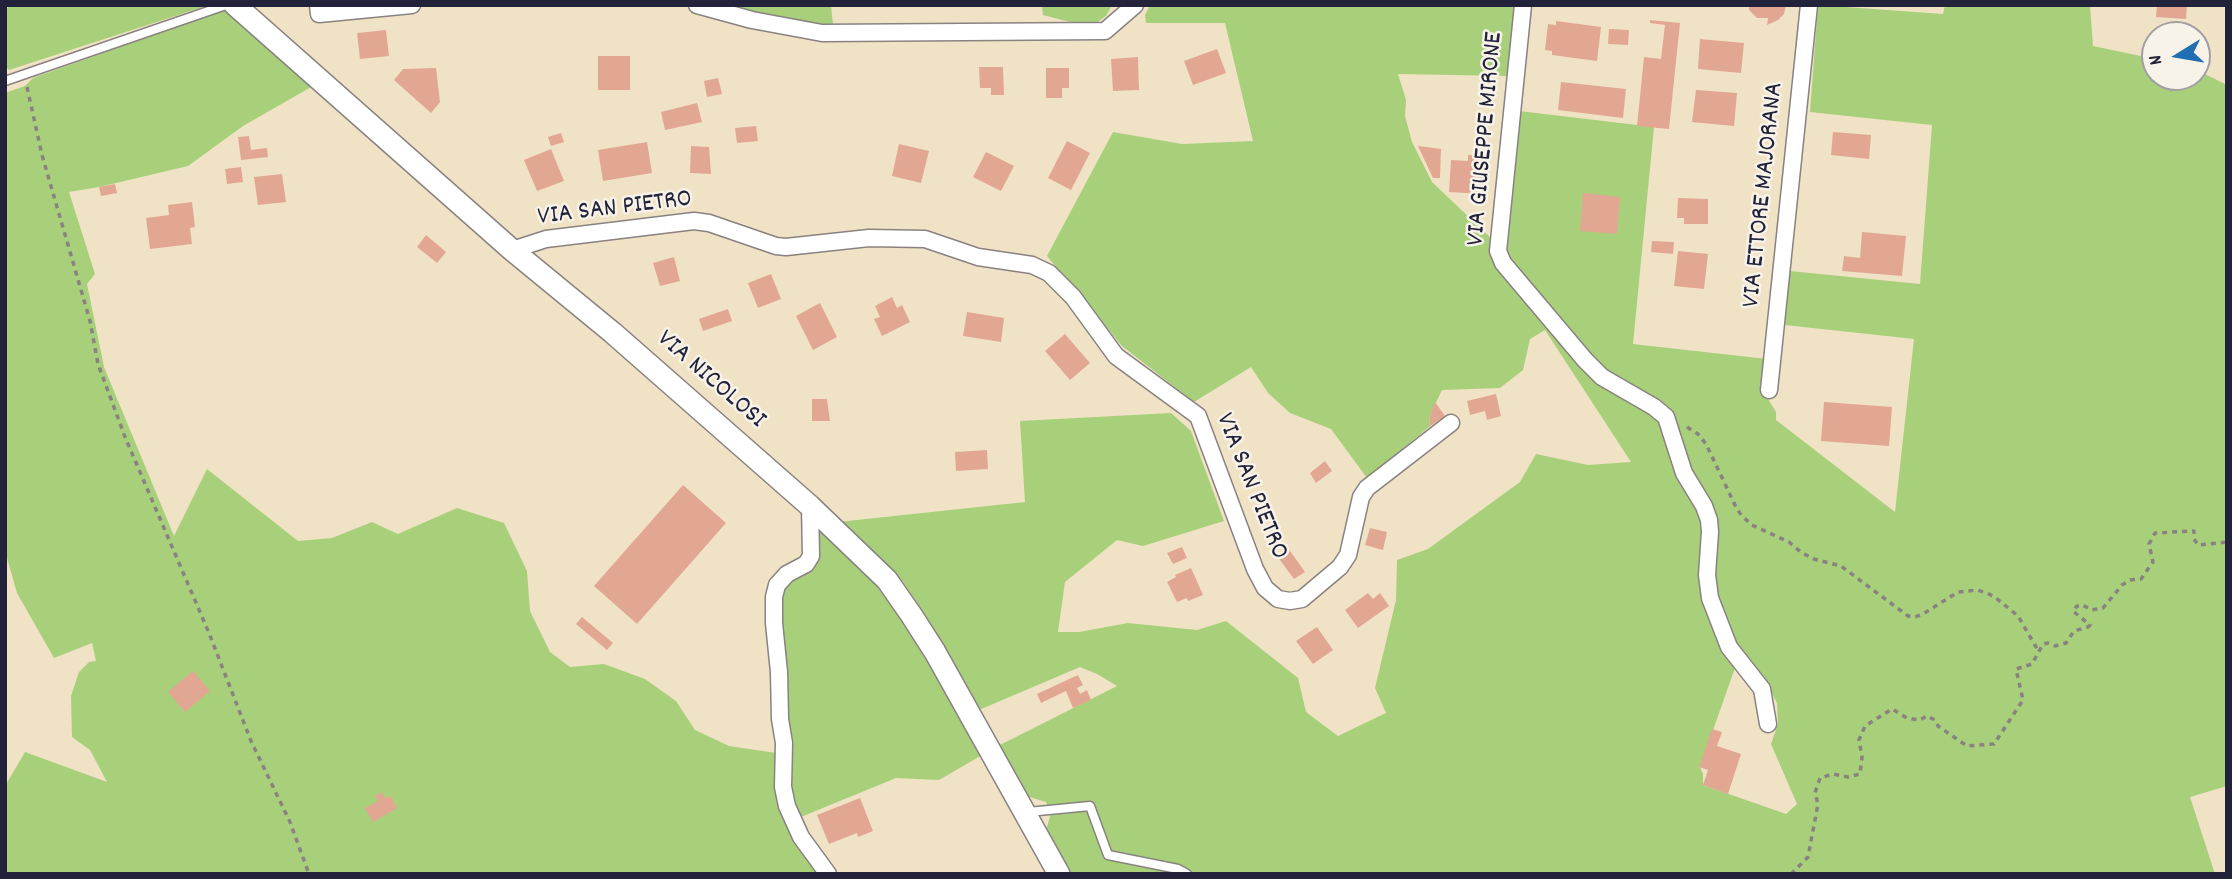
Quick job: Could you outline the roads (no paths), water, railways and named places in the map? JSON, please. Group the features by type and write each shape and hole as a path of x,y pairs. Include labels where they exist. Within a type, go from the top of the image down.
{"main road":[{"name":"VIA NICOLOSI","path":"235,5 512,250 613,333 810,506 887,580 912,616 1059,874"}],"street":[{"path":"318,5 319,14 412,5"},
{"path":"697,5 752,20 822,33 1105,31 1135,5"},
{"name":"VIA GIUSEPPE MIRONE","path":"1523,5 1498,251 1503,263 1602,377 1654,407 1666,417 1684,473 1704,506 1709,520 1707,575 1710,598 1729,647 1762,689 1768,724"},
{"name":"VIA ETTORE MAJORANA","path":"1769,390 1809,5"},
{"name":"VIA SAN PIETRO","path":"512,250 547,239 694,221 709,223 776,246 869,238 925,239 978,257 1032,265 1049,274 1073,297 1116,356 1198,416 1255,569 1265,588 1278,599 1302,599 1339,567 1348,555 1361,497 1367,488 1451,423"},
{"path":"810,506 811,556 806,564 787,574 777,584 774,623 784,743 783,787 787,806 801,837 828,874"}],"lane":[{"path":"5,81 226,5"},
{"path":"1025,812 1090,806 1108,855 1178,869 1187,874"}]}
